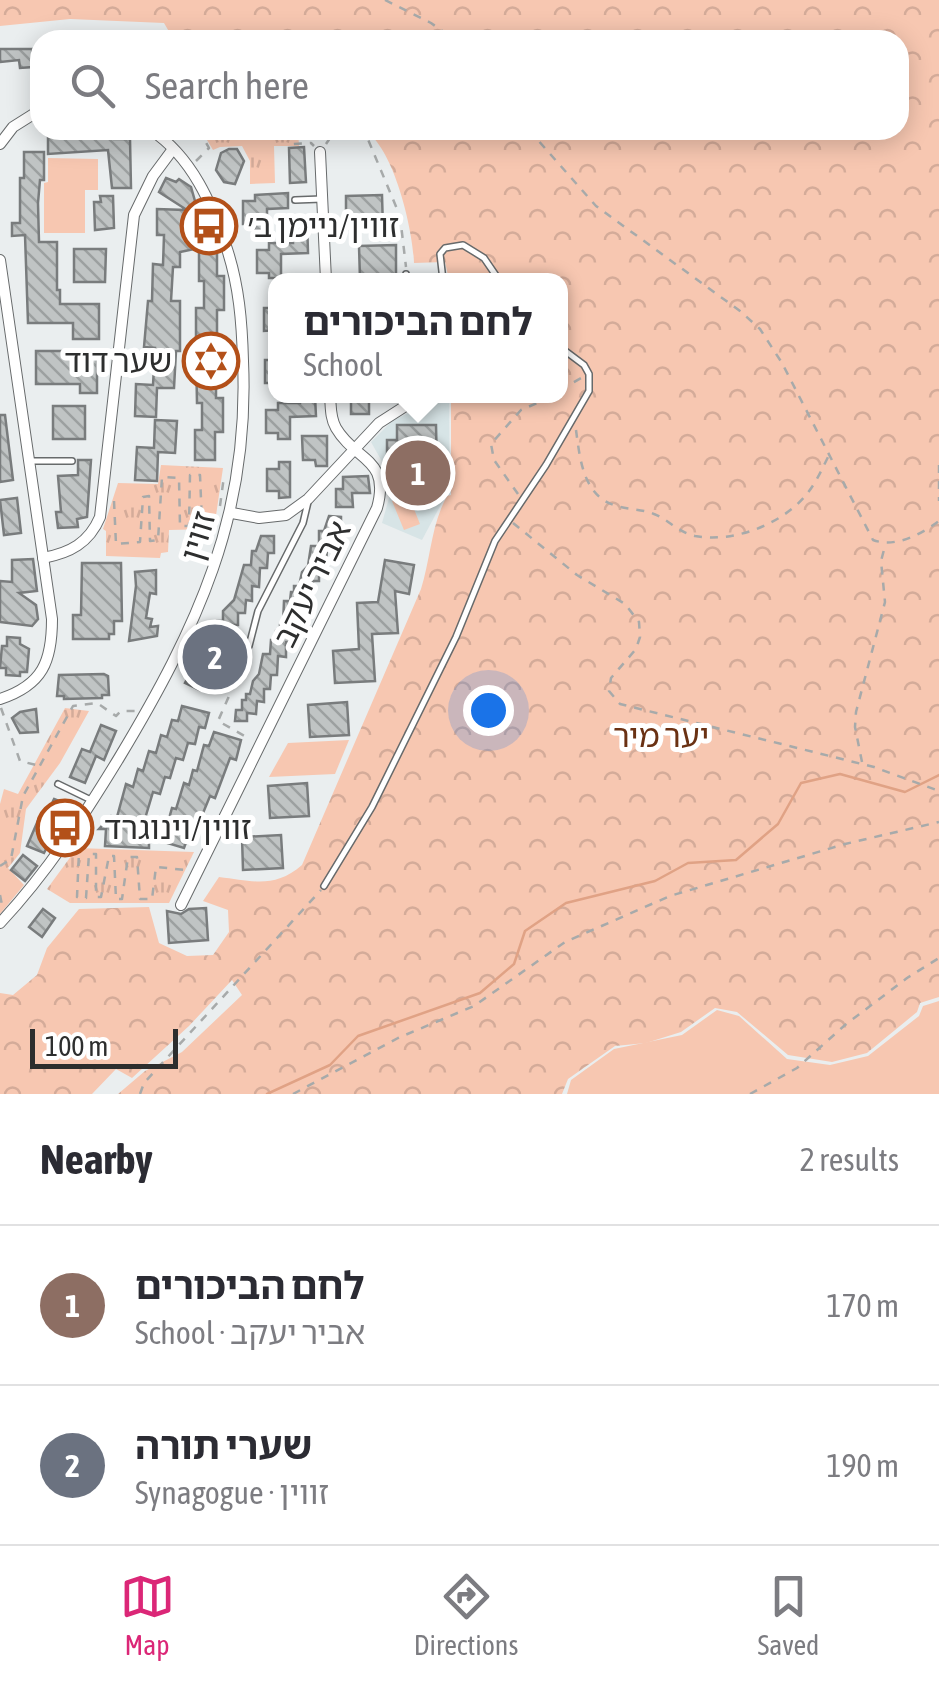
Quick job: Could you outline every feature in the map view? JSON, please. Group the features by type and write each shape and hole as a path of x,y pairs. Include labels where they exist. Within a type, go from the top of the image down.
{"street":[{"path":"0,144 13,126 30,116"},
{"name":"זווין","path":"0,923 66,842 147,711 196,616 232,513 244,401 238,290 214,213 189,168 163,140"},
{"path":"43,558 70,551 88,538 103,503 134,215 153,176 173,148"},
{"path":"320,152 326,273"},
{"path":"0,260 52,619 49,658 38,676 25,688 0,699"},
{"name":"אביר יעקב","path":"181,905 377,508 380,479 336,428 331,403"},
{"path":"232,513 280,518 308,499 379,423 410,403"}],"lane":[{"path":"295,200 322,200"},
{"path":"442,273 440,254 445,248 464,246 484,258 494,273"},
{"path":"324,886 372,807 456,638 478,576 508,519 589,391 589,374 568,352"},
{"path":"29,462 72,461"},
{"path":"249,646 258,611 303,524 308,499"},
{"path":"58,784 93,800"}],"path":[{"path":"385,0 441,30"},
{"path":"189,168 209,148 205,140"},
{"path":"291,140 292,144 311,143 320,152 329,140"},
{"path":"368,140 400,216 406,273"},
{"path":"538,140 596,206 760,329 782,363 873,540 886,545 924,532 939,521"},
{"path":"568,386 589,374"},
{"path":"522,500 494,460 491,444 521,410 537,403"},
{"path":"577,410 582,466 595,493 612,506 654,514 673,528 696,536 738,535 793,508 806,496 830,454"},
{"path":"939,465 939,501"},
{"path":"103,503 115,500 116,544 140,542 142,497 148,496 150,540 158,540 162,478 179,478 180,526 189,526 190,475 200,474 202,523 218,523"},
{"path":"220,507 222,476 238,477"},
{"path":"508,519 540,548 625,604 639,622 636,648 612,678 609,691 620,704 862,764 939,790"},
{"path":"862,764 856,712 884,602 881,561 886,545"},
{"path":"249,646 218,721 260,745"},
{"path":"0,866 11,859 23,796 73,706 97,703 116,716 121,711 147,711"},
{"path":"0,707 20,762 40,766"},
{"path":"293,1094 398,1038 474,1006 565,942 670,896 845,844 939,822"},
{"path":"66,842 79,852 77,898 86,898 89,854 96,854 96,897 101,898 109,856 114,856 116,899 122,899 128,856 137,857 140,899 152,899 156,867 198,871"},
{"path":"140,1094 144,1084 324,886"},
{"path":"750,1094 798,1068 846,1024 939,958"}],"shaded area":[{"path":"427,403 449,403 450,494 422,540 382,523 391,491 384,465 371,442 391,422"}],"green space":[{"name":"יער מיר","path":"0,0 939,0 939,997 920,1003 917,1012 867,1053 832,1062 788,1055 737,1012 715,1008 681,1032 646,1043 615,1046 568,1079 562,1094 118,1094 145,1071 182,1052 242,995 232,980 132,1078 116,1069 92,1094 0,1094 0,993 13,995 37,975 47,948 79,909 149,907 159,943 187,956 213,955 229,932 228,910 203,901 219,877 272,880 302,865 421,589 438,518 451,495 451,403 568,403 568,273 447,273 445,262 414,263 400,190 376,140 909,140 909,30 168,30 164,23 70,19 0,26"},
{"path":"207,140 299,140 299,146 274,146 275,183 250,184 250,161 242,146 213,150"},
{"path":"48,158 98,159 98,190 85,190 85,233 44,233"},
{"path":"161,465 223,468 214,529 169,530 168,552 161,553 160,558 106,556 103,529 118,483 158,484"},
{"path":"408,494 420,524 404,530 392,501"},
{"path":"65,708 89,711 60,763 26,809 20,853 8,868 24,885 0,914 0,804 4,789 18,794"},
{"path":"349,740 335,774 269,777 288,743"},
{"path":"77,848 194,852 169,903 70,903 47,889"},
{"path":"939,1001 939,1094 567,1094 571,1080 614,1049 682,1035 717,1010 739,1016 787,1059 830,1065 868,1056 919,1016 923,1006"}],"building":[{"path":"0,49 30,49 30,67 20,68 19,60 0,62"},
{"path":"48,140 130,140 131,188 112,188 108,150 48,154"},
{"path":"304,147 306,182 290,183 289,148"},
{"path":"237,149 244,161 235,184 224,182 216,170 221,153"},
{"path":"24,152 44,152 44,180 40,180 38,203 39,242 57,242 60,304 99,304 99,339 73,339 73,323 28,323 25,235 12,236 12,223 20,223"},
{"path":"166,178 176,182 179,179 191,187 199,215 204,213 211,229 217,276 224,276 224,310 217,310 217,351 226,351 226,370 216,370 216,398 223,398 223,432 215,432 215,460 195,460 195,430 202,430 196,352 196,308 204,308 199,248 180,252 180,267 173,267 171,301 180,301 180,351 176,351 174,388 157,388 156,417 135,416 136,384 153,385 155,348 144,347 153,264 163,265 164,235 157,235 157,209 187,210 159,192"},
{"path":"288,193 288,208 267,209 267,230 243,224 243,201 255,201 255,195"},
{"path":"382,195 383,229 346,230 346,196"},
{"path":"100,196 113,196 114,228 95,230 94,202 101,202"},
{"path":"307,218 308,253 281,254 281,273 257,273 257,250 269,250 269,243 293,243 292,219"},
{"path":"396,245 396,273 360,273 359,246"},
{"path":"74,249 106,249 105,282 74,282"},
{"path":"264,308 268,308 268,331 264,331"},
{"path":"36,351 68,351 68,358 97,358 97,393 80,393 80,384 36,384"},
{"path":"265,360 268,360 268,383"},
{"path":"278,403 315,403 316,416 290,417 290,439 278,439 278,433 266,433 266,410 278,410"},
{"path":"351,403 369,403 369,414 351,414"},
{"path":"53,406 85,406 85,439 53,439"},
{"path":"0,415 5,415 13,480 0,482"},
{"path":"155,420 177,421 175,453 158,452 157,481 135,480 137,447 154,448"},
{"path":"397,425 436,425 437,470 426,470 427,484 395,484 395,468 387,468 387,440 397,440"},
{"path":"302,436 327,436 327,466 303,460"},
{"path":"78,460 91,460 87,517 77,519 78,527 58,528 58,476 78,475"},
{"path":"279,462 290,462 290,497 279,498 279,491 267,491 267,469 279,469"},
{"path":"368,476 370,493 352,493 353,507 336,507 336,489 343,489 343,477"},
{"path":"17,498 21,533 4,535 0,500"},
{"path":"329,516 341,517 341,533 335,533 334,548 327,548 326,567 319,566 319,581 313,581 312,593 305,593 305,605 296,605 292,642 286,642 286,657 278,656 277,675 271,675 270,689 264,689 264,702 257,701 256,714 247,713 247,721 235,721 236,710 242,710 242,700 250,694 259,674 263,654 270,654 271,640 275,640 276,631 283,625 284,601 290,601 294,586 299,586 311,546 319,546 319,531 324,531"},
{"path":"261,536 274,536 274,553 268,553 267,568 260,568 259,587 252,586 252,601 246,600 245,613 238,613 238,625 229,625 228,645 232,647 219,674 210,669 200,690 185,683 194,666 198,668 217,621 223,621 223,611 234,600 244,565 251,565 252,551 256,551"},
{"path":"33,559 37,591 19,593 36,605 38,619 32,626 0,622 0,581 12,582 12,560"},
{"path":"385,560 414,565 409,594 395,591 398,633 372,634 375,681 335,683 333,651 359,649 357,603 378,602"},
{"path":"82,563 121,563 122,621 114,621 114,634 109,634 109,639 73,639 73,615 81,615"},
{"path":"156,570 156,594 150,593 146,618 152,619 150,627 158,626 157,636 129,641 135,572"},
{"path":"7,637 20,638 20,644 29,649 27,672 20,672 20,676 6,675 6,668 0,668"},
{"path":"59,675 108,676 109,695 64,699 57,696"},
{"path":"347,702 349,735 310,737 308,705"},
{"path":"182,706 209,713 205,728 199,727 195,744 188,743 183,760 176,758 160,794 153,792 144,822 149,822 149,848 105,846 106,829 99,829 111,816 117,817 126,784 133,787 138,769 143,771 149,751 156,753 161,735 167,737"},
{"path":"36,709 38,732 20,733 12,718"},
{"path":"101,725 116,731 104,760 96,756 85,783 70,777 82,749 90,752"},
{"path":"214,732 241,740 236,760 230,758 215,798 210,796 194,835 189,834 184,848 157,840 163,820 168,822 172,808 176,809 184,783 189,785 204,745 209,746"},
{"path":"307,783 309,816 270,818 268,786"},
{"path":"54,799 69,805 44,853 27,846 39,818 44,820"},
{"path":"281,835 283,868 243,870 242,837"},
{"path":"23,855 37,866 25,881 11,870"},
{"path":"206,908 208,940 169,943 167,911 181,914"},
{"path":"43,909 55,918 42,937 29,927"}],"waterway":[{"path":"267,1094 330,1065 358,1036 480,993 514,964 525,931 566,903 655,881 688,863 736,860 778,824 801,783 840,774 905,792 939,775"}],"place":[{"name":"זווין/ניימן ב׳","path":"209,226"},
{"name":"שער דוד","path":"211,361"},
{"name":"לחם הביכורים","path":"418,473"},
{"name":"שערי תורה","path":"215,657"},
{"name":"זווין/וינוגרד","path":"65,828"}]}
